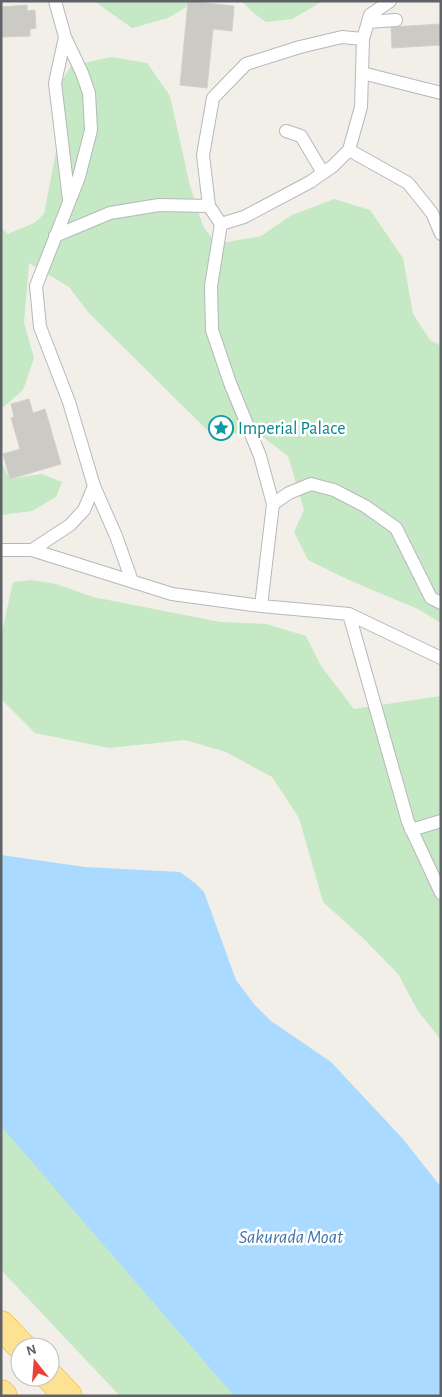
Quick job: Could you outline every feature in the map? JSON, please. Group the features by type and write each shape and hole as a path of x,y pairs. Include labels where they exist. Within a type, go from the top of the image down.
{"highway":[{"path":"1,1325 12,1337"}],"lane":[{"path":"55,1 65,37 89,93 91,130 79,177 36,286 40,327 69,402 94,486 116,536 132,581"},
{"path":"221,224 244,217 310,182 333,166 349,150 362,107 363,39 370,15 390,1"},
{"path":"368,22 396,20"},
{"path":"65,37 55,83 70,201"},
{"path":"261,606 273,504 260,456 230,383 212,330 211,286 221,224 209,206 203,155 213,98 246,64 300,47 342,37 363,39"},
{"path":"362,73 441,93"},
{"path":"286,131 301,136 323,173"},
{"path":"349,150 408,183 432,214 441,234"},
{"path":"56,236 110,213 159,205 209,206"},
{"path":"273,504 289,493 311,484 334,490 365,506 396,528 430,598 441,603"},
{"path":"32,550 70,525 84,510 94,486"},
{"path":"1,550 32,550 172,594 261,606 349,614 441,658"},
{"path":"349,614 408,822 441,893"},
{"path":"411,830 441,821"}],"green space":[{"path":"94,1 196,1 168,18 132,28"},
{"path":"242,1 323,1 292,19 266,22 251,11"},
{"path":"111,57 147,63 170,96 190,186 203,226 216,244 261,236 292,215 334,199 370,210 403,258 413,314 430,340 441,346 441,623 418,609 351,581 308,560 294,532 304,510 288,456 262,436 207,430 88,312 69,287 29,263 24,323 34,358 23,390 1,409 1,228 8,234 34,223 44,214 61,126 58,87 71,66"},
{"path":"1,462 10,479 42,474 62,482 56,497 32,511 1,515"},
{"path":"32,580 56,584 93,597 220,622 266,624 306,636 321,666 354,709 441,696 441,1040 418,1011 398,974 363,938 323,902 299,818 272,777 226,752 185,740 109,748 35,733 3,701 1,636 13,582"},
{"path":"1,1126 234,1396 120,1396 1,1270"}],"water":[{"name":"Sakurada Moat","path":"1,855 85,867 180,872 204,892 236,980 254,1004 271,1021 331,1062 403,1139 441,1187 441,1396 234,1396 1,1126"}],"building":[{"path":"188,1 234,6 232,31 213,29 207,88 180,85"},
{"path":"27,5 27,11 35,10 36,28 30,29 30,36 1,37 1,7"},
{"path":"441,24 441,45 392,48 391,27"},
{"path":"29,399 33,413 45,409 61,464 10,479 3,454 20,449 11,418 14,417 11,404"}],"place":[{"name":"Imperial Palace","path":"221,428"}]}
